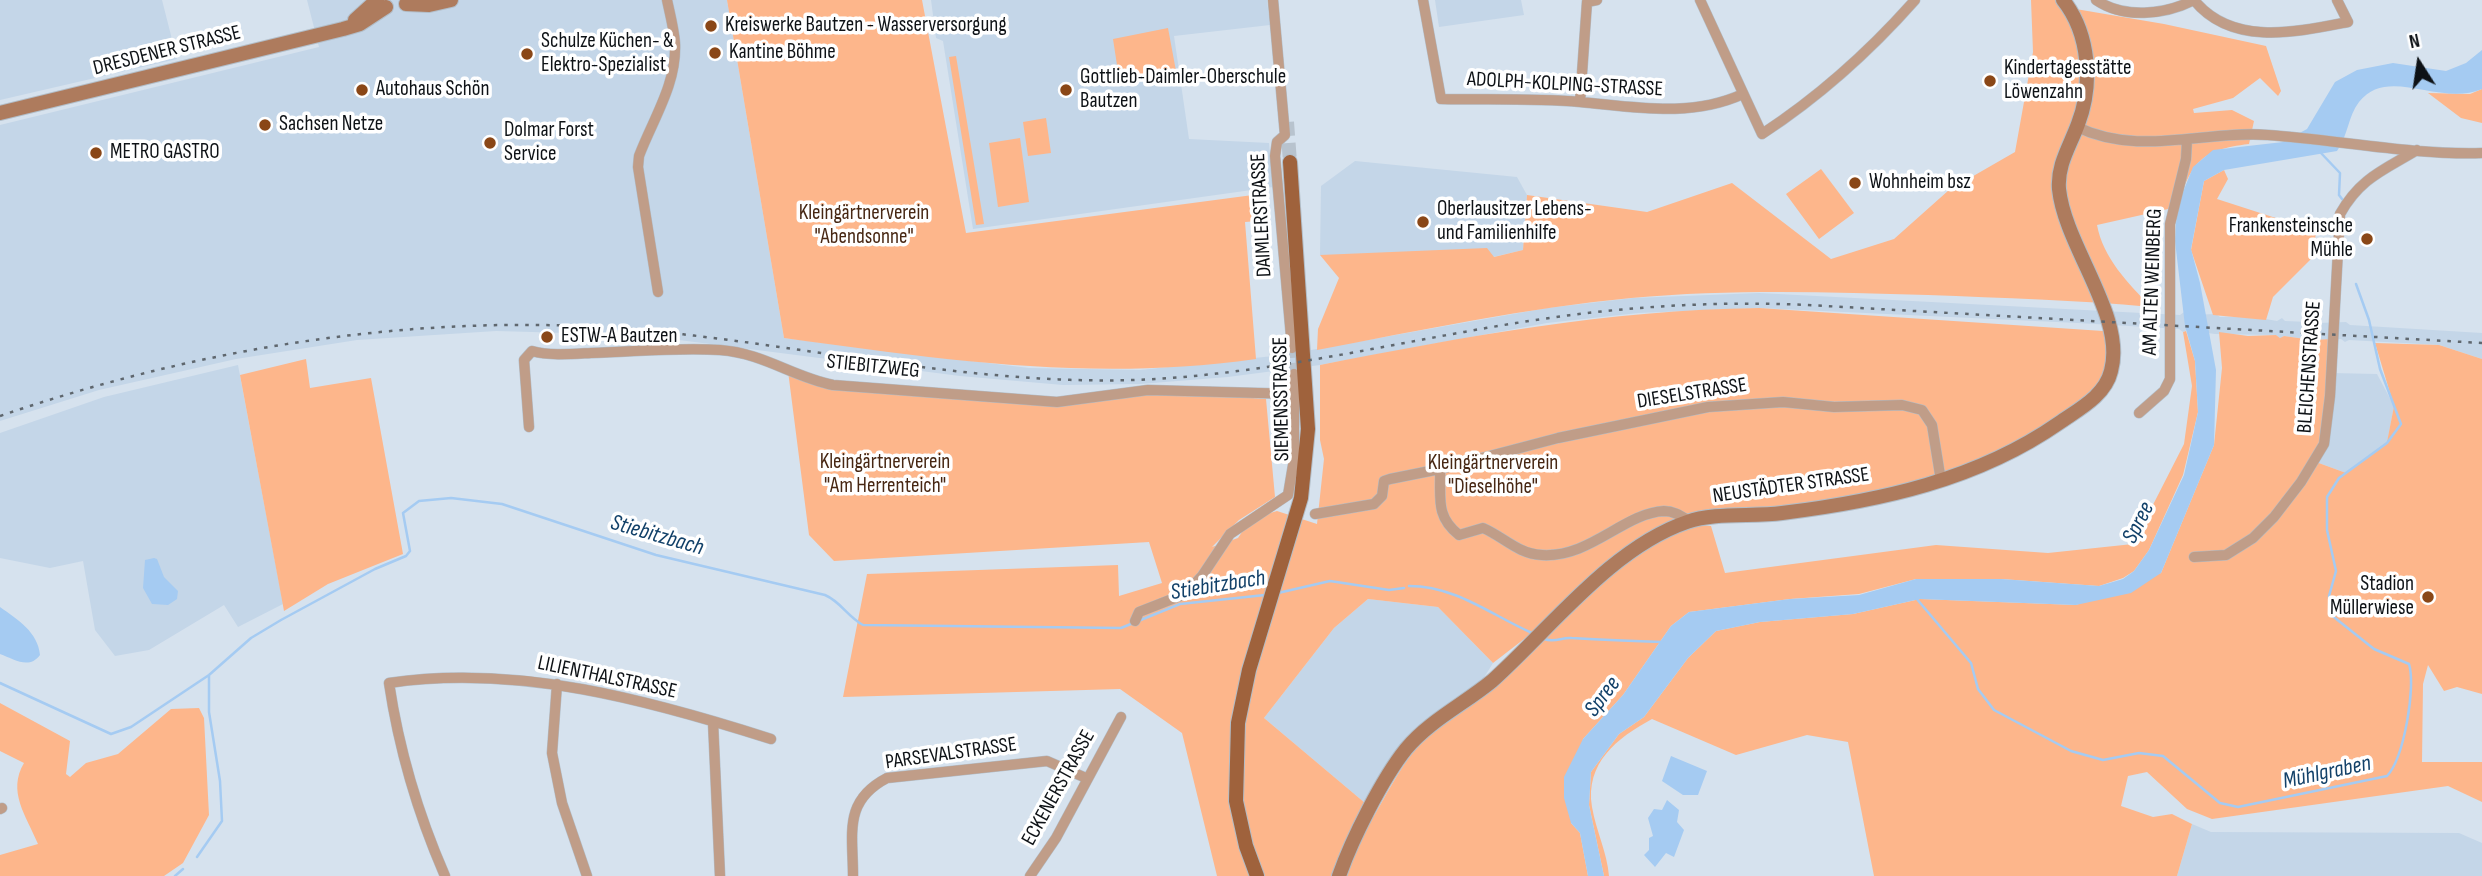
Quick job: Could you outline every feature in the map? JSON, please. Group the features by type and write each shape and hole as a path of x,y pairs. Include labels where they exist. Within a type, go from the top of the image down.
{"main road":[{"name":"SIEMENSSTRASSE","path":"1257,876 1246,846 1236,801 1235,758 1238,723 1249,670 1301,498 1308,429 1290,162"}],"street":[{"name":"DRESDENER STRASSE","path":"0,113 343,29 381,2 397,9 407,2 429,5 450,0"},
{"path":"658,292 638,167 639,156 670,83 674,66 675,40 667,0"},
{"name":"DAIMLERSTRASSE","path":"1273,0 1285,135 1277,142 1275,156 1292,348"},
{"name":"ADOLPH-KOLPING-STRASSE","path":"1423,0 1441,99 1580,102 1612,107 1691,109 1714,105 1743,94"},
{"path":"1700,0 1762,134 1797,111 1864,55 1915,0"},
{"path":"2063,0 2074,16 2086,59 2086,94 2077,127 2118,140 2187,140 2266,135 2351,145 2482,153"},
{"path":"2096,0 2114,9 2145,13 2179,7 2194,0 2202,10 2218,20 2251,32 2270,35 2348,22 2337,0"},
{"path":"1580,102 1592,1"},
{"name":"NEUSTÄDTER STRASSE","path":"1339,876 1357,836 1409,746 1491,681 1536,635 1621,560 1689,521 1798,511 1968,473 2038,438 2098,395 2110,375 2113,356 2102,301 2073,243 2059,188 2063,160 2077,127"},
{"name":"AM ALTEN WEINBERG","path":"2139,414 2164,391 2170,379 2170,224 2186,159 2187,140"},
{"name":"BLEICHENSTRASSE","path":"2194,557 2226,555 2241,547 2274,517 2316,462 2328,426 2340,214 2350,196 2366,179 2417,150"},
{"name":"STIEBITZWEG","path":"529,428 524,360 532,351 643,353 678,348 724,350 768,360 817,382 833,385 1014,400 1084,401 1148,390 1295,394"},
{"path":"1135,621 1139,612 1185,594 1202,576 1230,534 1288,495 1294,459 1294,374"},
{"name":"DIESELSTRASSE","path":"1315,514 1374,504 1382,496 1384,481 1558,438 1708,407 1766,402 1847,408 1902,405 1914,407 1928,415 1936,442 1941,481"},
{"path":"1440,469 1441,513 1446,525 1459,535 1483,528 1518,550 1533,554 1551,555 1578,549 1656,513 1672,512 1689,521"},
{"name":"LILIENTHALSTRASSE","path":"445,876 419,811 397,734 389,683 443,677 519,679 557,684 771,739"},
{"path":"557,684 552,753 562,803 587,876"},
{"name":"ECKENERSTRASSE","path":"1030,876 1056,838 1121,717"},
{"path":"713,722 720,876"},
{"name":"PARSEVALSTRASSE","path":"853,876 853,819 857,805 864,792 887,778 1047,761 1086,778"}],"shaded area":[{"path":"0,0 162,0 177,59 0,100"},
{"path":"307,0 727,0 784,338 1029,368 1140,370 1283,355 1547,308 1633,298 1759,293 2180,315 2184,312 2188,315 2249,316 2277,321 2282,318 2285,321 2314,320 2318,323 2346,322 2350,325 2482,333 2482,359 2439,345 2349,340 2345,342 2341,339 2312,340 2284,336 2280,338 2276,335 2215,334 2187,330 2183,332 2179,329 2078,323 1759,308 1638,313 1547,323 1320,365 1228,377 1140,384 1063,385 960,376 640,335 496,331 357,340 236,359 99,390 0,421 0,125 319,47"},
{"name":"Gottlieb-Daimler-Oberschule Bautzen","path":"931,0 1267,0 1270,25 1174,36 1189,139 1269,143 1273,187 973,229 943,41 936,38"},
{"path":"1435,0 1521,0 1524,15 1439,27"},
{"name":"Oberlausitzer Lebens- und Familienhilfe","path":"1355,161 1517,177 1527,195 1523,250 1493,257 1320,255 1321,186"},
{"path":"238,365 283,604 238,627 224,605 149,650 115,656 95,630 83,561 50,568 0,558 0,433 104,397"},
{"path":"2331,373 2377,374 2394,406 2387,443 2346,473 2316,462"},
{"path":"1368,599 1438,607 1493,663 1480,684 1413,735 1365,803 1264,718 1334,628"},
{"path":"2192,824 2211,832 2459,833 2482,843 2482,876 2177,876"}],"green space":[{"name":"Kleingärtnerverein \"Abendsonne\"","path":"727,0 922,0 966,233 1268,193 1270,220 1245,222 1256,359 1195,366 1077,368 961,360 784,338"},
{"path":"2031,0 2057,0 2064,7 2164,24 2266,46 2281,91 2278,96 2260,78 2233,98 2193,109 2194,113 2232,110 2254,121 2249,144 2219,150 2200,161 2188,179 2177,207 2097,225 2111,259 2151,307 1854,293 1742,292 1668,295 1592,302 1513,314 1317,350 1318,329 1339,278 1320,255 1487,248 1494,257 1523,250 1527,195 1647,212 1732,183 1831,259 1894,239 1949,190 2015,152 2033,52"},
{"path":"1168,28 1176,71 1119,78 1113,39"},
{"path":"956,56 984,224 976,225 949,57"},
{"path":"2482,89 2482,123 2461,118 2428,93 2470,94"},
{"path":"1046,118 1051,153 1028,156 1023,122"},
{"path":"1020,138 1029,202 998,207 989,143"},
{"path":"1821,169 1854,213 1819,239 1786,194"},
{"path":"2224,170 2228,179 2217,199 2316,231 2313,257 2273,297 2266,320 2213,315 2191,250 2204,181"},
{"path":"1759,308 2103,331 2108,351 2106,375 2095,391 2037,432 1954,474 1811,505 1677,521 1493,663 1438,607 1368,599 1334,628 1264,718 1365,803 1374,816 1413,752 1427,738 1475,702 1587,594 1621,566 1653,543 1684,529 1711,526 1725,573 1936,545 2048,553 2133,544 2184,444 2192,386 2183,332 2186,331 2195,361 2198,412 2183,475 2149,550 2134,571 2123,578 2099,586 2001,579 1916,579 1859,594 1790,599 1689,612 1671,626 1623,695 1583,739 1571,823 1580,833 1588,876 1217,876 1182,733 1120,689 843,697 867,574 1118,565 1119,596 1162,583 1149,542 834,561 809,535 788,371 816,383 1014,402 1173,392 1266,399 1275,497 1239,520 1212,547 1238,538 1246,526 1260,516 1277,511 1317,524 1324,459 1320,440 1320,365 1538,326 1647,314"},
{"path":"2219,332 2312,340 2332,339 2330,396 2316,462 2346,473 2387,442 2394,406 2375,343 2439,345 2482,359 2482,694 2457,687 2444,691 2428,665 2423,684 2422,762 2482,762 2482,802 2448,786 2212,819 2187,809 2147,772 2128,776 2121,806 2153,817 2172,814 2192,824 2177,876 1874,876 1848,742 1807,735 1736,755 1652,719 1616,744 1606,754 1593,777 1592,807 1609,876 1604,876 1589,805 1591,772 1619,734 1644,717 1688,658 1716,631 1760,622 1853,614 1920,599 2076,605 2161,573 2214,445 2222,368"},
{"path":"306,359 310,388 371,378 403,554 328,584 284,611 240,375"},
{"path":"0,703 70,741 66,774 70,777 86,763 118,754 171,709 199,708 204,718 209,815 183,863 164,876 0,876 0,855 38,844 18,794 17,784 24,763 0,751"}],"water":[{"path":"2482,50 2482,89 2449,93 2399,86 2384,87 2371,92 2359,102 2337,151 2224,170 2204,181 2191,249 2216,370 2214,445 2161,573 2131,593 2076,605 1920,599 1853,614 1760,622 1716,631 1688,658 1644,717 1619,734 1591,772 1589,805 1604,876 1588,876 1580,833 1571,823 1564,798 1564,777 1583,739 1623,695 1671,626 1689,612 1790,599 1859,595 1916,579 2001,579 2099,586 2123,579 2134,571 2149,550 2184,475 2198,412 2195,361 2185,326 2175,241 2177,207 2193,167 2213,150 2283,142 2307,129 2335,82 2357,70 2393,63 2446,71 2466,63"},
{"path":"157,559 164,577 178,591 177,599 168,605 152,604 143,588 145,560"},
{"path":"0,607 31,633 40,655 36,659 26,663 0,654"},
{"path":"1671,756 1707,771 1698,795 1683,795 1662,781"},
{"path":"1667,800 1679,810 1677,822 1684,830 1674,857 1666,853 1655,867 1644,855 1649,850 1649,838 1653,836 1648,818 1654,809 1662,810"}],"waterway":[{"name":"Mühlgraben","path":"2320,152 2340,173 2339,195 2342,199"},
{"name":"Mühlgraben","path":"1916,598 1971,663 1978,689 1994,710 2071,751 2103,760 2139,753 2163,756 2220,803 2238,807 2387,776 2399,754 2407,722 2411,689 2409,664 2374,649 2330,614 2329,596 2336,571 2327,530 2327,497 2339,478 2387,443 2401,424 2380,369 2369,320 2356,284"},
{"name":"Stiebitzbach","path":"0,683 111,734 131,727 209,675 251,638 375,569 406,556 410,551 403,513 419,501 451,498 502,504 656,555 825,595 863,625 1121,628 1180,604 1265,595"},
{"name":"Stiebitzbach","path":"1278,593 1330,581 1389,590 1404,588"},
{"name":"Stiebitzbach","path":"1409,586 1426,587 1458,596 1532,633"},
{"name":"Stiebitzbach","path":"1544,639 1662,642"},
{"path":"197,857 222,821 220,781 209,712 209,676"},
{"path":"175,876 183,869"}],"tunnel":[{"path":"1287,122 1290,162"},
{"path":"1292,348 1294,374"}],"railway":[{"path":"0,416 77,391 236,353 397,330 479,326 560,325 641,330 949,370 1072,380 1134,380 1237,371 1542,319 1708,304 1808,305 2482,343"}],"place":[{"name":"Kreiswerke Bautzen - Wasserversorgung","path":"711,26"},
{"name":"Kantine Böhme","path":"715,53"},
{"name":"Schulze Küchen- & Elektro-Spezialist","path":"527,54"},
{"name":"Kindertagesstätte Löwenzahn","path":"1990,81"},
{"name":"Autohaus Schön","path":"362,90"},
{"name":"Gottlieb-Daimler-Oberschule Bautzen","path":"1066,90"},
{"name":"Sachsen Netze","path":"265,125"},
{"name":"Dolmar Forst Service","path":"490,143"},
{"name":"METRO GASTRO","path":"96,153"},
{"name":"Wohnheim bsz","path":"1855,183"},
{"name":"Oberlausitzer Lebens- und Familienhilfe","path":"1423,222"},
{"name":"Frankensteinsche Mühle","path":"2367,239"},
{"name":"ESTW-A Bautzen","path":"547,337"},
{"name":"Stadion Müllerwiese","path":"2428,597"}],"park label":[{"name":"Kleingärtnerverein \"Am Herrenteich\"","path":"885,475"},
{"name":"Kleingärtnerverein \"Dieselhöhe\"","path":"1493,476"}],"water label":[{"name":"Spree","path":"2139,523"},
{"name":"Spree","path":"1603,697"}]}
